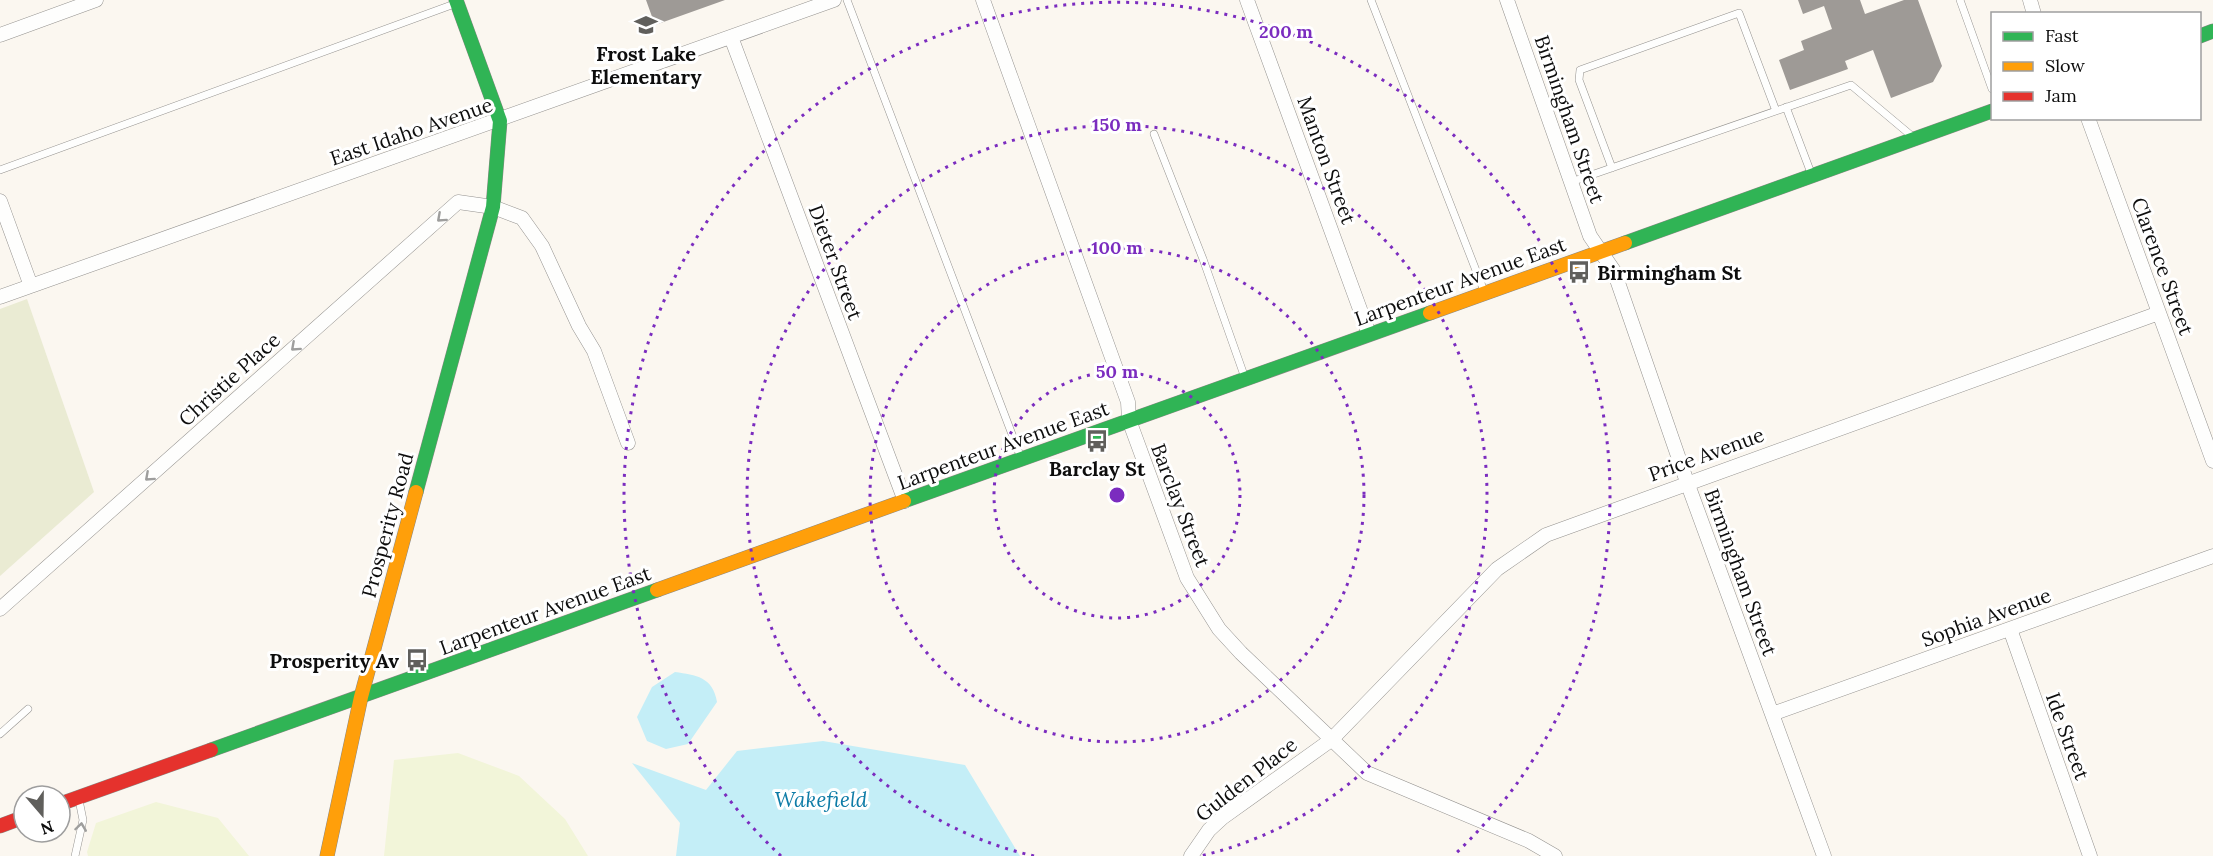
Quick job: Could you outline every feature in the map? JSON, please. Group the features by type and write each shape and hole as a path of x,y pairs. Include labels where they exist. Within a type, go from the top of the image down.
{"street":[{"path":"0,34 96,0"},
{"name":"East Idaho Avenue","path":"0,297 500,121 731,37 807,4 834,0"},
{"name":"Barclay Street","path":"982,0 1128,402 1129,420 1175,551 1202,604 1241,653 1367,773 1529,841 1555,856"},
{"name":"Manton Street","path":"1247,0 1369,334"},
{"name":"Birmingham Street","path":"1507,0 1590,236 1614,271 1687,482 1824,856"},
{"path":"456,1 500,121"},
{"name":"Dieter Street","path":"731,37 905,501"},
{"name":"Larpenteur Avenue East","path":"72,800 1991,111"},
{"name":"Clarence Street","path":"2089,120 2213,461"},
{"name":"Prosperity Road","path":"327,856 362,697 493,207 500,121"},
{"path":"0,201 31,286"},
{"name":"Christie Place","path":"0,609 458,202 493,207 522,218 542,246 579,326 594,351 628,443"},
{"name":"Price Avenue","path":"1331,740 1497,569 1520,550 1546,535 1578,521 2159,313"},
{"name":"Sophia Avenue","path":"1772,714 2213,556"},
{"name":"Ide Street","path":"2010,629 2090,856"},
{"name":"Gulden Place","path":"1191,856 1209,830 1222,818 1331,740"}],"lane":[{"path":"847,0 1021,458"},
{"path":"1371,0 1485,293"},
{"path":"1960,0 1991,86"},
{"path":"0,170 456,1"},
{"path":"1612,168 1579,80 1580,70 1739,13 1776,111"},
{"path":"1571,182 1851,85 1914,138"},
{"path":"1786,108 1812,176"},
{"path":"1154,134 1203,259 1245,378"},
{"path":"0,734 28,709"},
{"path":"75,856 83,820 79,798"}],"green space":[{"path":"27,299 94,492 0,576 0,309"},
{"path":"458,753 519,776 565,819 588,856 384,856 394,760"},
{"path":"156,802 218,818 249,856 88,856 87,852 96,823"}],"water":[{"path":"675,672 690,674 707,682 712,687 717,702 688,744 666,749 647,741 637,717 652,687"},
{"name":"Wakefield","path":"823,741 965,765 1020,856 676,856 680,823 632,763 706,790 737,751"}],"building":[{"name":"Frost Lake Elementary","path":"646,0 725,0 655,25"},
{"path":"1798,0 1860,0 1865,14 1904,0 1918,0 1942,66 1933,82 1891,98 1873,50 1845,61 1848,69 1790,90 1779,60 1804,50 1801,41 1832,29 1824,6 1803,14"}],"traffic: fast":[{"path":"416,492 493,207 500,121 456,0"},
{"path":"2201,36 2213,31"},
{"path":"1625,243 1991,111"},
{"path":"904,501 1430,313"},
{"path":"211,750 657,590"}],"traffic: slow":[{"path":"1430,313 1625,243"},
{"path":"327,856 361,697 416,492"},
{"path":"657,590 904,501"}],"traffic: jam":[{"path":"72,800 211,750"},
{"path":"0,826 12,822"}],"place":[{"name":"Frost Lake Elementary","path":"646,25"},
{"name":"Birmingham St","path":"1579,272"},
{"name":"Barclay St","path":"1097,441"},
{"name":"Prosperity Av","path":"417,660"}]}
